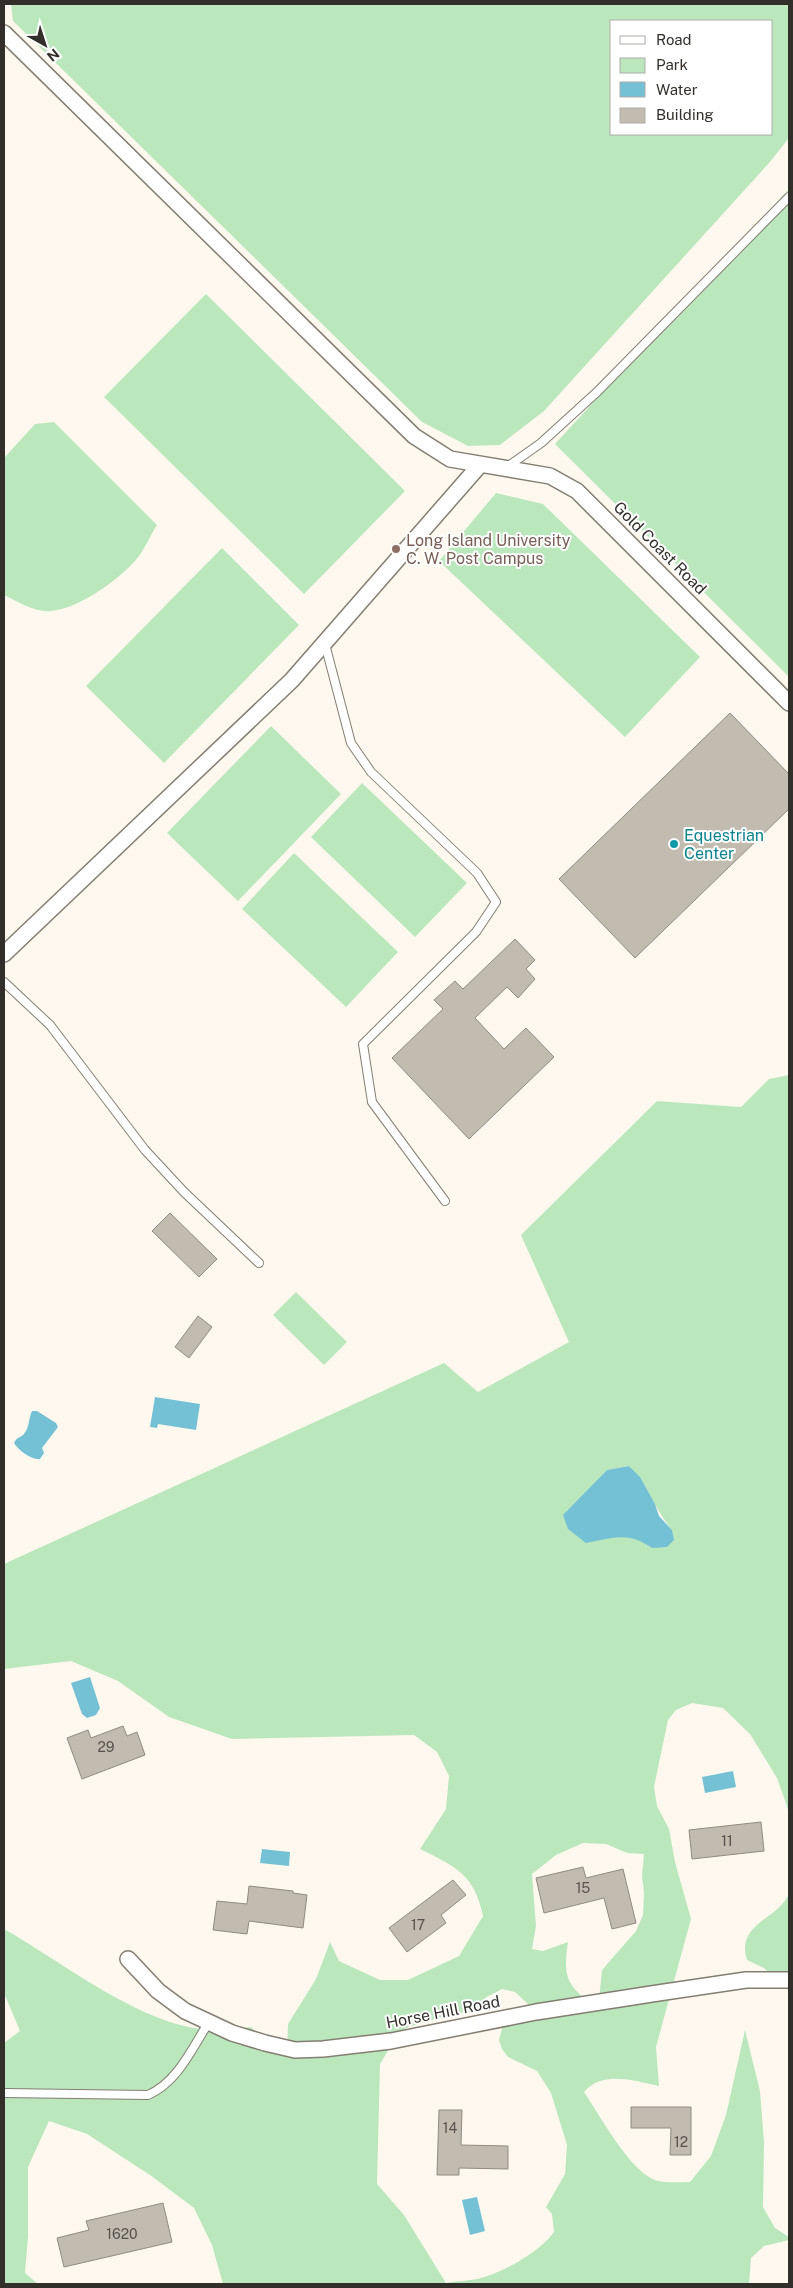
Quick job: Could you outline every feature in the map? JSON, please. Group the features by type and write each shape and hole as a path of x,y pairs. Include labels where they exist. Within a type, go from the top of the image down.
{"street":[{"name":"Gold Coast Road","path":"4,34 414,436 450,459 479,466 506,468 550,476 578,491 789,703"},
{"path":"4,954 292,680 479,466"},
{"name":"Horse Hill Road","path":"128,1959 158,1991 184,2011 265,2043 295,2050 323,2049 391,2041 536,2012 746,1980 789,1980"}],"lane":[{"path":"506,468 541,443 597,392 789,198"},
{"path":"325,644 351,744 371,772 477,873 496,902 476,932 362,1044 372,1102 445,1201"},
{"path":"4,982 50,1025 145,1150 184,1192 259,1263"},
{"path":"4,2093 148,2095 160,2090 170,2081 209,2022"}],"green space":[{"path":"11,4 789,4 789,138 769,163 544,411 500,445 468,446 422,422 13,21"},
{"path":"789,189 789,677 555,444"},
{"path":"206,294 405,491 304,594 104,397"},
{"path":"54,422 157,525 135,561 108,585 85,600 73,605 62,609 45,611 26,606 4,595 4,458 35,424"},
{"path":"496,493 543,504 700,657 625,737 439,561"},
{"path":"222,548 299,625 164,763 86,686"},
{"path":"271,726 341,794 238,901 167,833"},
{"path":"362,783 467,883 415,937 311,837"},
{"path":"294,853 398,952 346,1007 242,909"},
{"path":"789,1075 789,1812 777,1778 750,1734 723,1708 692,1703 676,1710 668,1720 654,1787 657,1806 669,1829 675,1862 691,1919 656,2047 659,2086 629,2080 609,2079 592,2085 584,2092 617,2142 637,2167 658,2181 690,2182 711,2156 726,2115 745,2030 760,2091 764,2142 763,2207 775,2228 789,2237 789,2240 764,2246 751,2258 749,2284 223,2284 212,2245 194,2208 150,2175 87,2134 49,2121 28,2167 28,2237 25,2273 38,2284 4,2284 4,2043 20,2031 4,1993 4,1929 99,1988 150,2014 176,2024 201,2029 220,2030 251,2027 274,2051 287,2056 288,2024 316,1979 330,1942 339,1961 380,1980 408,1980 459,1956 483,1916 469,1881 444,1861 420,1849 446,1809 449,1776 437,1752 414,1735 232,1739 169,1717 118,1681 71,1661 4,1669 4,1564 444,1363 478,1392 569,1342 521,1235 657,1101 741,1107 769,1079","holes":["629,1466 636,1473 672,1530 652,1548 640,1540 563,1516 607,1470","583,1843 606,1844 627,1853 644,1854 642,1876 644,1893 643,1915 636,1931 602,1970 598,2010 570,1982 566,1966 568,1942 543,1951 532,1949 536,1926 532,1874 556,1855","502,1989 515,1992 529,2005 503,2025 499,2040 502,2049 508,2057 537,2071 551,2093 567,2145 565,2174 546,2207 552,2214 554,2232 540,2247 521,2260 491,2275 446,2283 404,2215 377,2184 380,2064 398,2034 408,2027 456,2013 478,2012 485,1998"]},
{"path":"296,1292 347,1342 324,1365 273,1315"},
{"path":"789,1893 789,1991 764,1968 747,1960 745,1948 747,1938 753,1929 784,1902"}],"water":[{"path":"155,1397 200,1404 196,1430 158,1424 157,1428 150,1427"},
{"path":"32,1411 37,1411 56,1423 58,1427 42,1448 44,1453 40,1459 25,1454 14,1443 25,1432"},
{"path":"629,1466 640,1477 655,1504 659,1516 672,1530 674,1540 667,1547 652,1548 635,1539 620,1537 586,1543 568,1529 563,1515 607,1470"},
{"path":"90,1677 100,1708 96,1715 87,1718 82,1714 71,1683"},
{"path":"733,1771 736,1787 705,1793 702,1777"},
{"path":"262,1849 290,1852 289,1866 260,1863"},
{"path":"477,2197 485,2231 470,2235 462,2200"}],"building":[{"name":"Equestrian Center","path":"730,713 789,774 789,809 635,958 559,879"},
{"path":"515,939 535,960 526,969 535,979 518,998 507,987 475,1018 504,1049 526,1028 554,1057 469,1139 392,1058 443,1009 434,1000 455,981 463,989"},
{"path":"170,1213 217,1259 199,1277 152,1231"},
{"path":"198,1316 212,1327 189,1358 175,1347"},
{"path":"123,1726 127,1736 137,1732 145,1755 82,1779 67,1738 88,1730 91,1738"},
{"path":"761,1822 764,1851 692,1859 689,1830"},
{"path":"583,1867 586,1878 623,1869 636,1923 612,1929 604,1898 544,1913 536,1878"},
{"path":"453,1880 466,1895 441,1915 446,1923 407,1952 389,1928"},
{"path":"249,1886 293,1891 293,1893 307,1895 303,1928 249,1921 247,1934 213,1930 217,1901 247,1904"},
{"path":"631,2107 691,2107 691,2155 670,2155 671,2128 631,2128"},
{"path":"439,2110 462,2110 461,2145 508,2146 508,2169 459,2168 459,2175 437,2175"},
{"path":"163,2203 172,2242 64,2267 57,2238 89,2230 86,2221"}],"place":[{"name":"Long Island University C. W. Post Campus","path":"396,549"},
{"name":"Equestrian Center","path":"674,844"}]}
